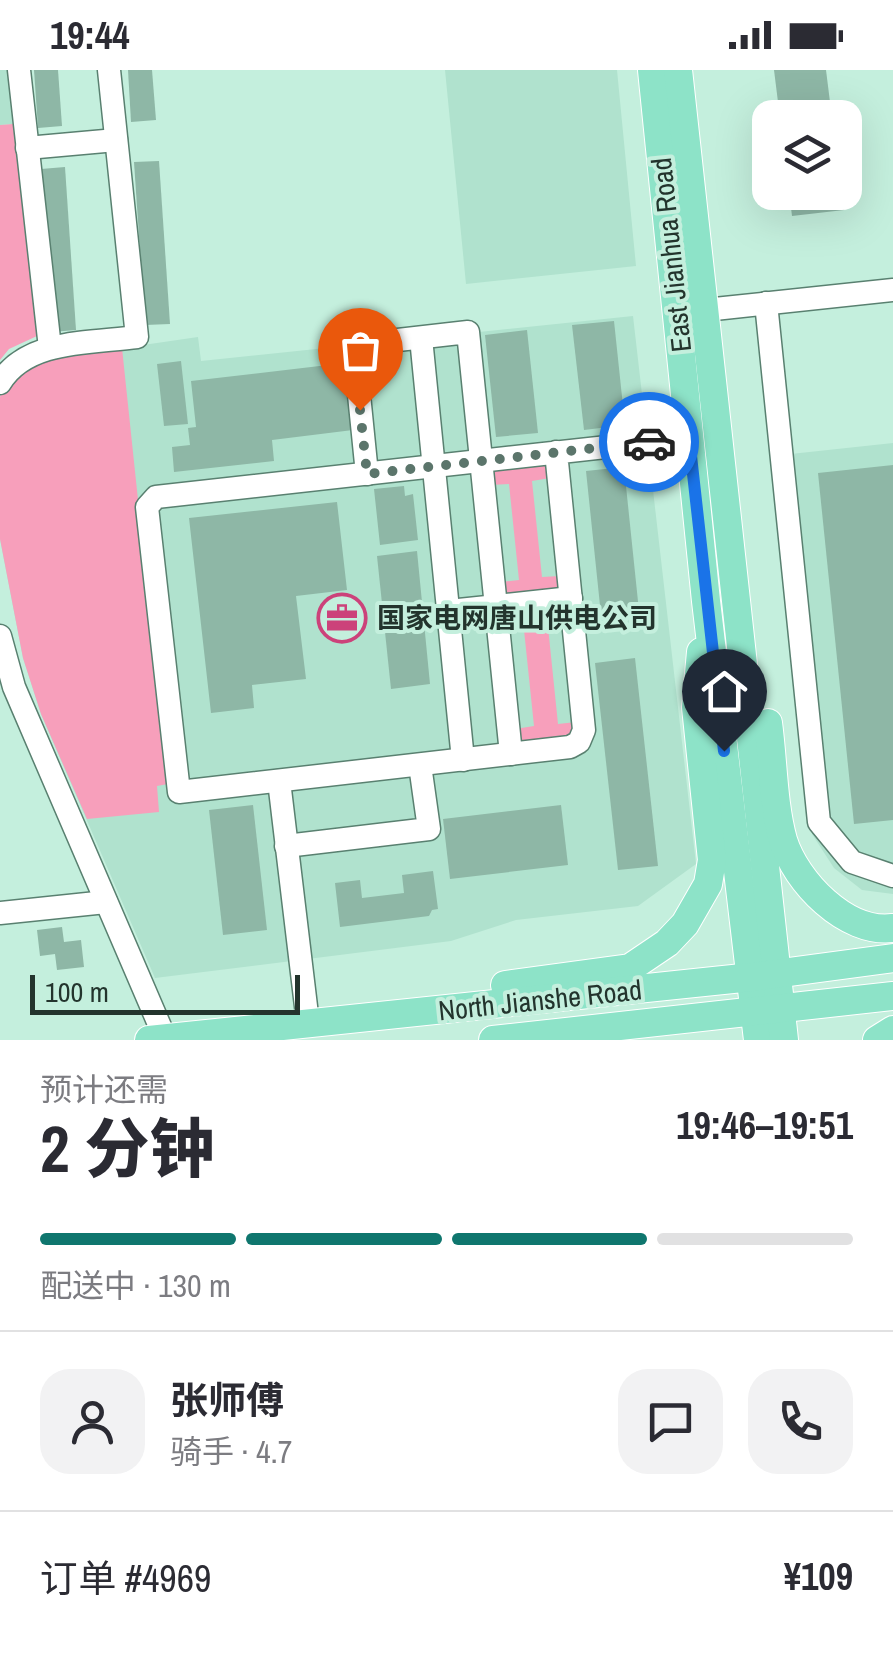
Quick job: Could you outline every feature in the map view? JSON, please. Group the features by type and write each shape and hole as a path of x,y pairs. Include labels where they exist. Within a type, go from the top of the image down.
{"main road":[{"name":"East Jianhua Road","path":"652,70 706,601 765,974"},
{"name":"East Jianhua Road","path":"678,70 735,598 765,974"},
{"path":"735,598 762,673 783,839 793,863 813,890 849,919 893,928"},
{"path":"357,1020 467,991 630,968 668,943 685,924 708,884 712,860 696,707 706,601"},
{"name":"North Jianshe Road","path":"157,1039 893,958"},
{"path":"765,974 764,1020 784,1040"},
{"name":"North Jianshe Road","path":"493,1040 764,1020 893,996"},
{"path":"877,1040 893,1030"}],"street":[{"path":"19,70 50,348"},
{"path":"0,383 20,360 50,348 137,338 109,70"},
{"path":"27,148 116,140"},
{"path":"705,310 893,290"},
{"path":"766,303 820,822 852,862 893,876"},
{"path":"367,474 354,345 468,332 511,754"},
{"path":"421,338 464,760"},
{"path":"556,452 584,730 579,742 570,747 178,792 147,507 156,497 556,452 689,438"},
{"path":"449,611 571,598"},
{"path":"0,636 7,688 106,902 157,1039"},
{"path":"286,846 429,829 420,765"},
{"path":"278,781 308,1023"},
{"path":"0,913 106,902"}],"shaded area":[{"path":"0,70 8,70 13,124 0,125"},
{"path":"445,70 617,70 636,266 466,284"},
{"path":"13,124 37,336 9,349 0,360 0,125"},
{"name":"国家电网唐山供电公司","path":"633,316 696,864 638,906 516,920 451,941 155,978 41,714 23,658 0,539 0,397 40,360 198,337 201,361"},
{"path":"122,348 168,784 157,786 159,812 87,819 41,714 23,658 0,539 0,397 7,378 40,360"},
{"path":"893,443 893,894 862,890 834,868 812,834 772,456"},
{"path":"545,465 550,478 532,481 542,577 560,576 557,590 506,595 500,582 519,580 509,484 490,485 491,472 498,467"},
{"path":"555,609 566,625 548,627 558,724 576,722 572,736 521,742 515,729 534,726 524,630 505,632 507,619 513,614"}],"building":[{"path":"34,70 58,70 62,126 38,128"},
{"path":"128,70 152,70 156,120 131,122"},
{"path":"774,70 826,70 830,100 778,100"},
{"path":"159,161 170,324 145,325 134,162"},
{"path":"65,167 76,330 52,332 41,169"},
{"path":"791,210 844,210 792,216"},
{"path":"614,321 625,425 584,430 572,325"},
{"path":"527,330 538,433 496,437 485,335"},
{"path":"181,361 188,424 164,426 157,364"},
{"path":"345,363 353,430 272,440 274,461 174,472 172,447 190,445 188,428 196,427 191,381"},
{"path":"893,465 893,820 854,824 818,473"},
{"path":"624,467 639,611 601,615 586,471"},
{"path":"404,486 405,496 413,494 418,540 380,545 374,489"},
{"path":"337,502 347,590 296,596 306,679 252,685 254,708 211,713 189,518"},
{"path":"417,551 430,684 391,689 377,556"},
{"path":"635,658 658,866 618,870 595,663"},
{"path":"253,805 267,930 223,935 209,810"},
{"path":"561,805 568,865 450,879 443,819"},
{"path":"433,871 438,909 429,916 340,927 335,883 360,880 362,898 404,893 402,875"},
{"path":"62,927 64,942 81,940 84,967 57,970 55,954 40,956 37,930"}],"way so far":[{"path":"360,410 367,474 649,442"}],"place":[{"name":"国家电网唐山供电公司","path":"342,618"}],"route":[{"path":"649,442 689,438 724,751"}]}
